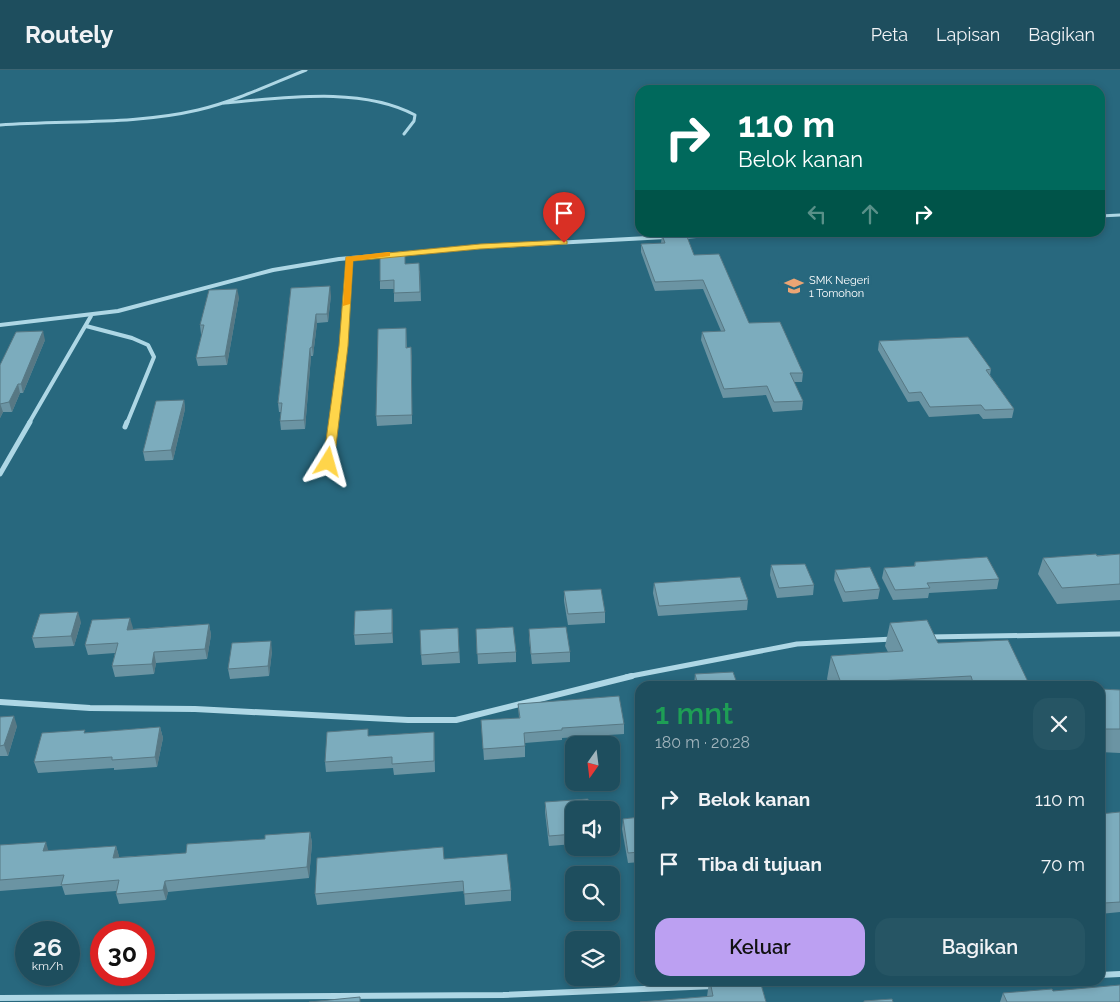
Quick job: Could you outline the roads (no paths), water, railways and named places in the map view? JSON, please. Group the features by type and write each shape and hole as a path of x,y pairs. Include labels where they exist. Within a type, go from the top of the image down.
{"street":[{"path":"0,125 151,118 199,110 306,70"},
{"path":"220,103 323,97 371,101 408,109 415,115 414,121 404,134"},
{"path":"1105,216 1120,215"},
{"path":"0,325 92,316 186,294 241,277 292,266 480,246 668,237"},
{"path":"328,462 343,355 349,259"},
{"path":"0,474 92,316"},
{"path":"86,326 132,338 148,345 154,357 125,427"},
{"path":"918,638 1120,634"},
{"path":"0,702 90,708 195,709 408,720 456,720 607,680 722,657 797,644 898,639"},
{"path":"1105,975 1120,974"},
{"path":"0,998 203,999 503,995 718,986"}],"place":[{"name":"SMK Negeri 1 Tomohon","path":"794,286"}]}
